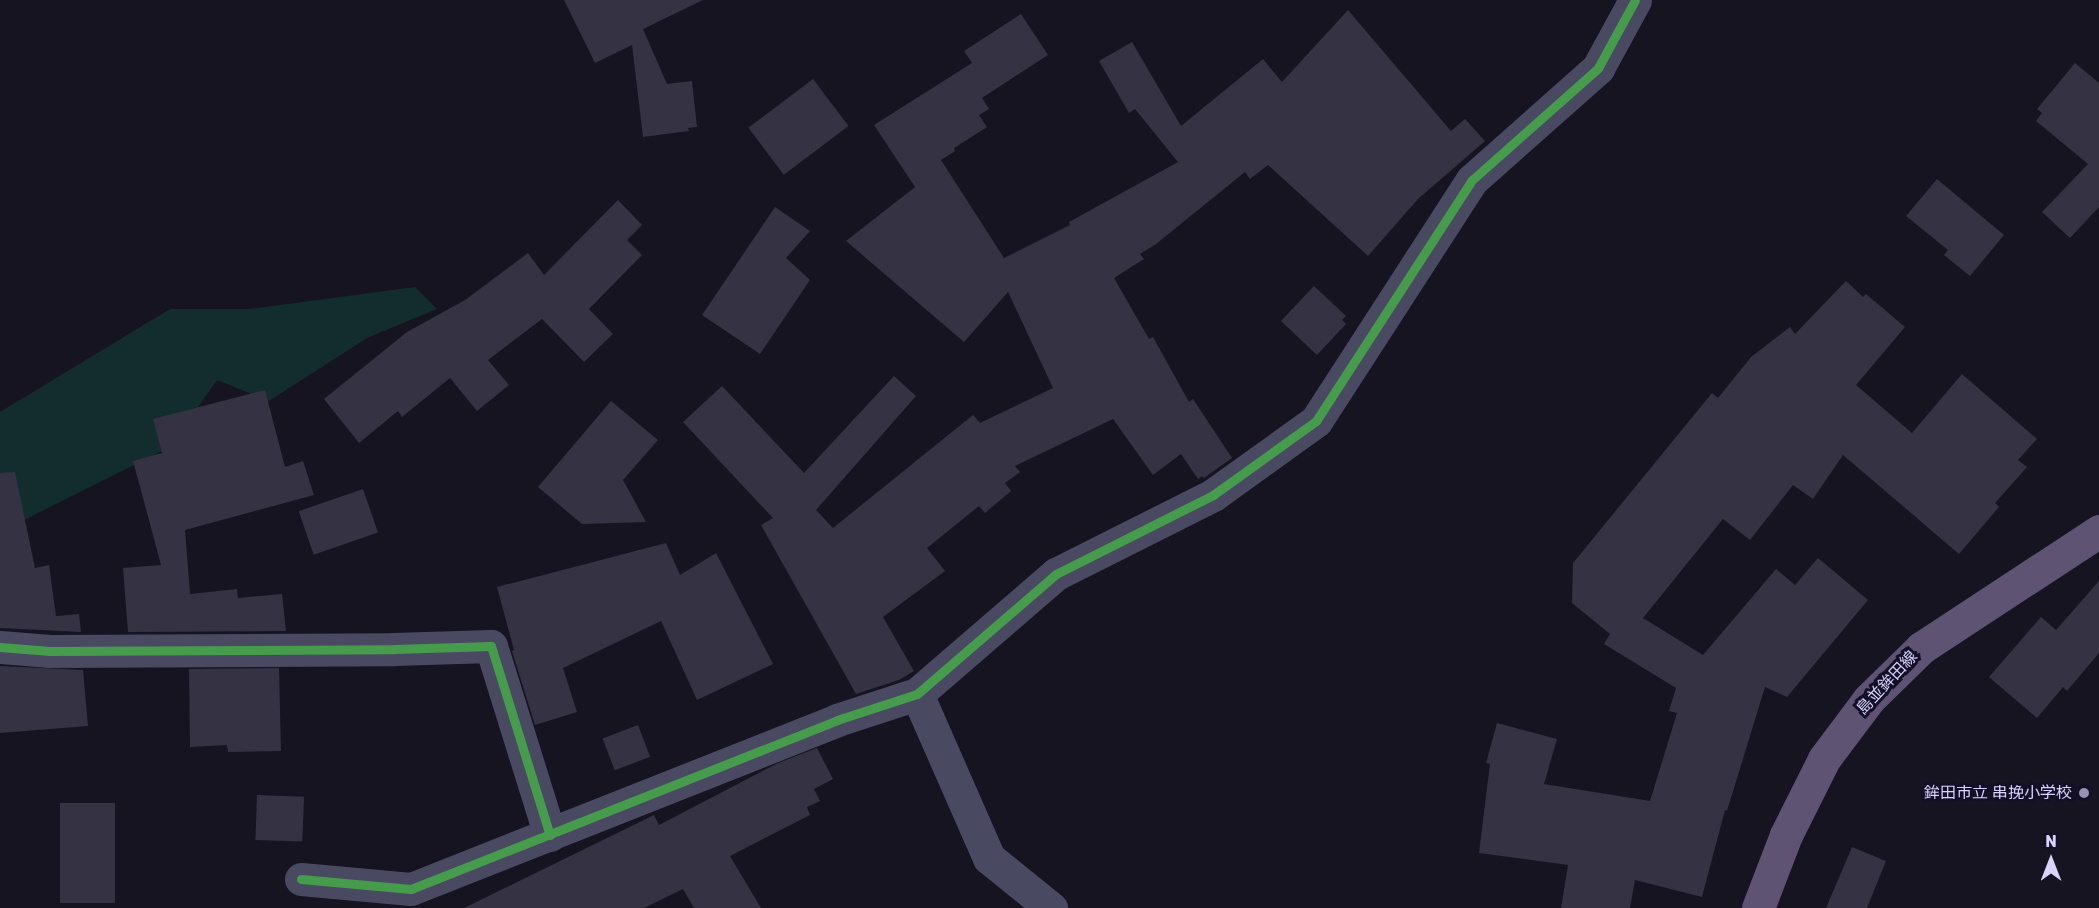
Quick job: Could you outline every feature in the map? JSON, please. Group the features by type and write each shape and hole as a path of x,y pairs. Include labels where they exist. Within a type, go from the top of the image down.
{"main road":[{"name":"島並鉾田線","path":"1758,908 1786,835 1824,759 1869,699 1921,648 2099,531"}],"street":[{"path":"301,879 409,899 550,835 837,720 917,694 1056,574 1213,495 1316,421 1472,180 1598,68 1635,0"},
{"path":"0,647 50,651 394,649 491,646 550,835"},
{"path":"917,694 989,858 1051,908"}],"green space":[{"path":"415,287 437,309 367,338 269,401 217,380 170,447 0,532 0,412 170,309 251,309"}],"building":[{"path":"564,0 703,0 643,29 667,84 692,81 697,127 688,128 689,131 643,137 632,45 595,63"},
{"path":"1348,10 1451,131 1465,119 1485,141 1418,199 1368,256 1268,165 1250,179 1245,172 1156,244 1140,254 1144,259 1114,278 1149,339 1153,337 1189,402 1193,399 1232,458 1204,478 1202,476 1198,479 1181,454 1153,475 1113,419 1015,466 1020,472 1005,483 1011,491 985,513 979,506 927,548 945,571 883,617 914,671 899,680 856,694 761,525 773,518 683,422 722,386 804,473 894,376 916,396 816,510 833,528 973,415 980,423 1053,388 1008,292 964,342 846,241 915,187 874,125 972,63 964,51 1021,14 1048,55 982,98 989,109 979,115 987,127 954,148 955,151 941,160 1004,258 1070,225 1069,222 1178,162 1135,109 1129,113 1099,61 1132,42 1181,126 1263,59 1282,82"},
{"path":"2075,63 2099,83 2099,207 2070,238 2042,212 2088,164 2036,121 2042,113 2037,109"},
{"path":"813,79 849,126 784,175 748,128"},
{"path":"1937,179 2004,235 1970,276 1944,255 1948,250 1906,216"},
{"path":"618,200 642,225 627,240 642,255 589,309 613,334 584,362 542,319 488,360 509,385 477,411 450,378 402,417 398,411 359,443 324,399 407,332 465,300 528,253 544,275"},
{"path":"775,207 810,231 786,258 810,280 760,354 702,315"},
{"path":"1846,281 1863,297 1866,294 1905,327 1856,385 1912,433 1962,374 2037,439 2018,460 2027,467 1995,503 1999,507 1959,554 1843,455 1813,499 1793,485 1750,540 1723,519 1643,618 1703,655 1776,569 1795,585 1818,558 1868,600 1787,697 1765,687 1727,811 1725,810 1702,897 1635,880 1630,908 1561,908 1568,865 1479,853 1490,764 1486,763 1497,723 1557,739 1544,784 1650,801 1677,713 1669,711 1676,688 1604,644 1610,634 1572,603 1573,563 1712,393 1718,398 1751,357 1790,327 1795,334"},
{"path":"1314,286 1346,316 1342,320 1346,324 1317,355 1281,321"},
{"path":"265,390 285,467 303,461 314,495 185,530 190,594 237,589 238,598 282,594 286,631 128,632 123,568 161,565 133,461 162,453 153,419"},
{"path":"611,401 658,440 623,480 646,522 582,524 538,487"},
{"path":"15,472 35,568 49,565 56,616 79,614 81,632 0,628 0,473"},
{"path":"363,489 378,532 314,555 299,511"},
{"path":"666,543 680,575 716,553 773,664 697,700 661,621 563,668 577,712 535,725 512,651 514,650 497,587"},
{"path":"2099,581 2099,653 2067,691 2063,687 2037,718 1989,677 2041,617 2056,630"},
{"path":"0,666 83,670 88,726 0,733"},
{"path":"279,668 281,751 228,752 227,745 190,747 189,669"},
{"path":"638,725 650,757 615,770 603,739"},
{"path":"817,748 833,779 814,789 820,801 807,807 810,815 730,856 761,908 694,908 683,889 644,908 464,908 654,815 659,825 778,763"},
{"path":"257,795 304,797 302,842 255,840"},
{"path":"60,803 115,803 115,903 60,903"},
{"path":"1852,847 1886,861 1867,908 1826,908"}],"cycle path":[{"path":"301,879 411,889 837,720 917,694 1056,574 1213,495 1316,421 1472,180 1598,68 1635,0"},
{"path":"0,647 50,651 394,649 491,646 550,835"}],"place":[{"name":"鉾田市立 串挽小学校","path":"2084,793"}]}
